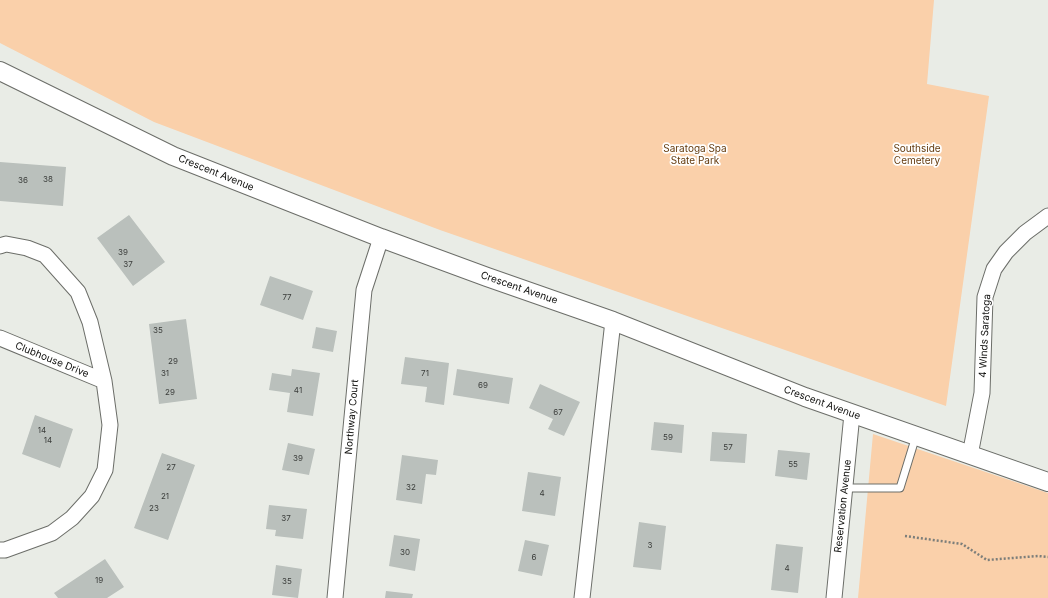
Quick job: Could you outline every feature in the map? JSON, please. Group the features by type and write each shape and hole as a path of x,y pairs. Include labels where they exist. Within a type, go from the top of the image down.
{"street":[{"name":"Crescent Avenue","path":"0,71 173,156 380,238 613,321 805,397 1048,482"},
{"name":"4 Winds Saratoga","path":"970,455 982,393 986,296 994,269 1006,252 1026,233 1048,216"},
{"name":"Northway Court","path":"334,598 364,290 380,238"},
{"name":"Clubhouse Drive","path":"0,246 6,244 27,248 45,255 78,292 90,322 104,381 110,425 105,470 92,496 72,518 52,533 5,550 0,550"},
{"path":"582,598 613,321"},
{"name":"Clubhouse Drive","path":"0,338 104,381"},
{"name":"Reservation Avenue","path":"834,598 852,414"}],"lane":[{"path":"845,488 900,488 916,436"}],"path":[{"path":"905,536 962,544 987,560 1038,556 1048,557"}],"green space":[{"name":"Saratoga Spa State Park","path":"0,0 934,0 927,84 989,96 946,406 440,230 154,122 0,43"},
{"path":"873,434 1048,493 1048,598 858,598"}],"building":[{"path":"0,162 66,167 63,206 0,201"},
{"path":"129,215 165,262 133,286 97,238"},
{"path":"270,276 313,291 303,320 260,305"},
{"path":"186,319 197,399 159,404 149,324"},
{"path":"316,327 337,331 333,352 312,348"},
{"path":"405,357 449,363 444,405 425,402 427,387 401,384"},
{"path":"292,369 320,373 313,416 287,412 290,393 269,390 272,373 291,376"},
{"path":"457,369 513,378 509,404 453,395"},
{"path":"540,384 580,402 564,436 548,429 553,419 529,408"},
{"path":"35,415 73,429 60,468 22,454"},
{"path":"654,422 684,425 682,453 651,450"},
{"path":"712,432 747,434 745,463 710,461"},
{"path":"288,443 315,449 309,475 282,470"},
{"path":"778,450 810,453 807,480 775,476"},
{"path":"162,453 195,465 168,540 134,528"},
{"path":"402,455 438,460 436,475 426,474 422,504 396,500"},
{"path":"528,472 561,477 555,516 522,511"},
{"path":"269,505 307,509 303,539 275,536 276,530 266,529"},
{"path":"639,522 666,526 661,570 633,567"},
{"path":"394,535 420,539 415,571 389,566"},
{"path":"525,540 549,545 542,576 518,571"},
{"path":"776,544 803,547 798,593 771,590"},
{"path":"105,559 124,587 107,598 58,598 54,593"},
{"path":"276,565 302,569 298,598 272,595"},
{"path":"386,591 413,594 412,598 385,598"}],"park label":[{"name":"Southside Cemetery","path":"917,154"}]}
